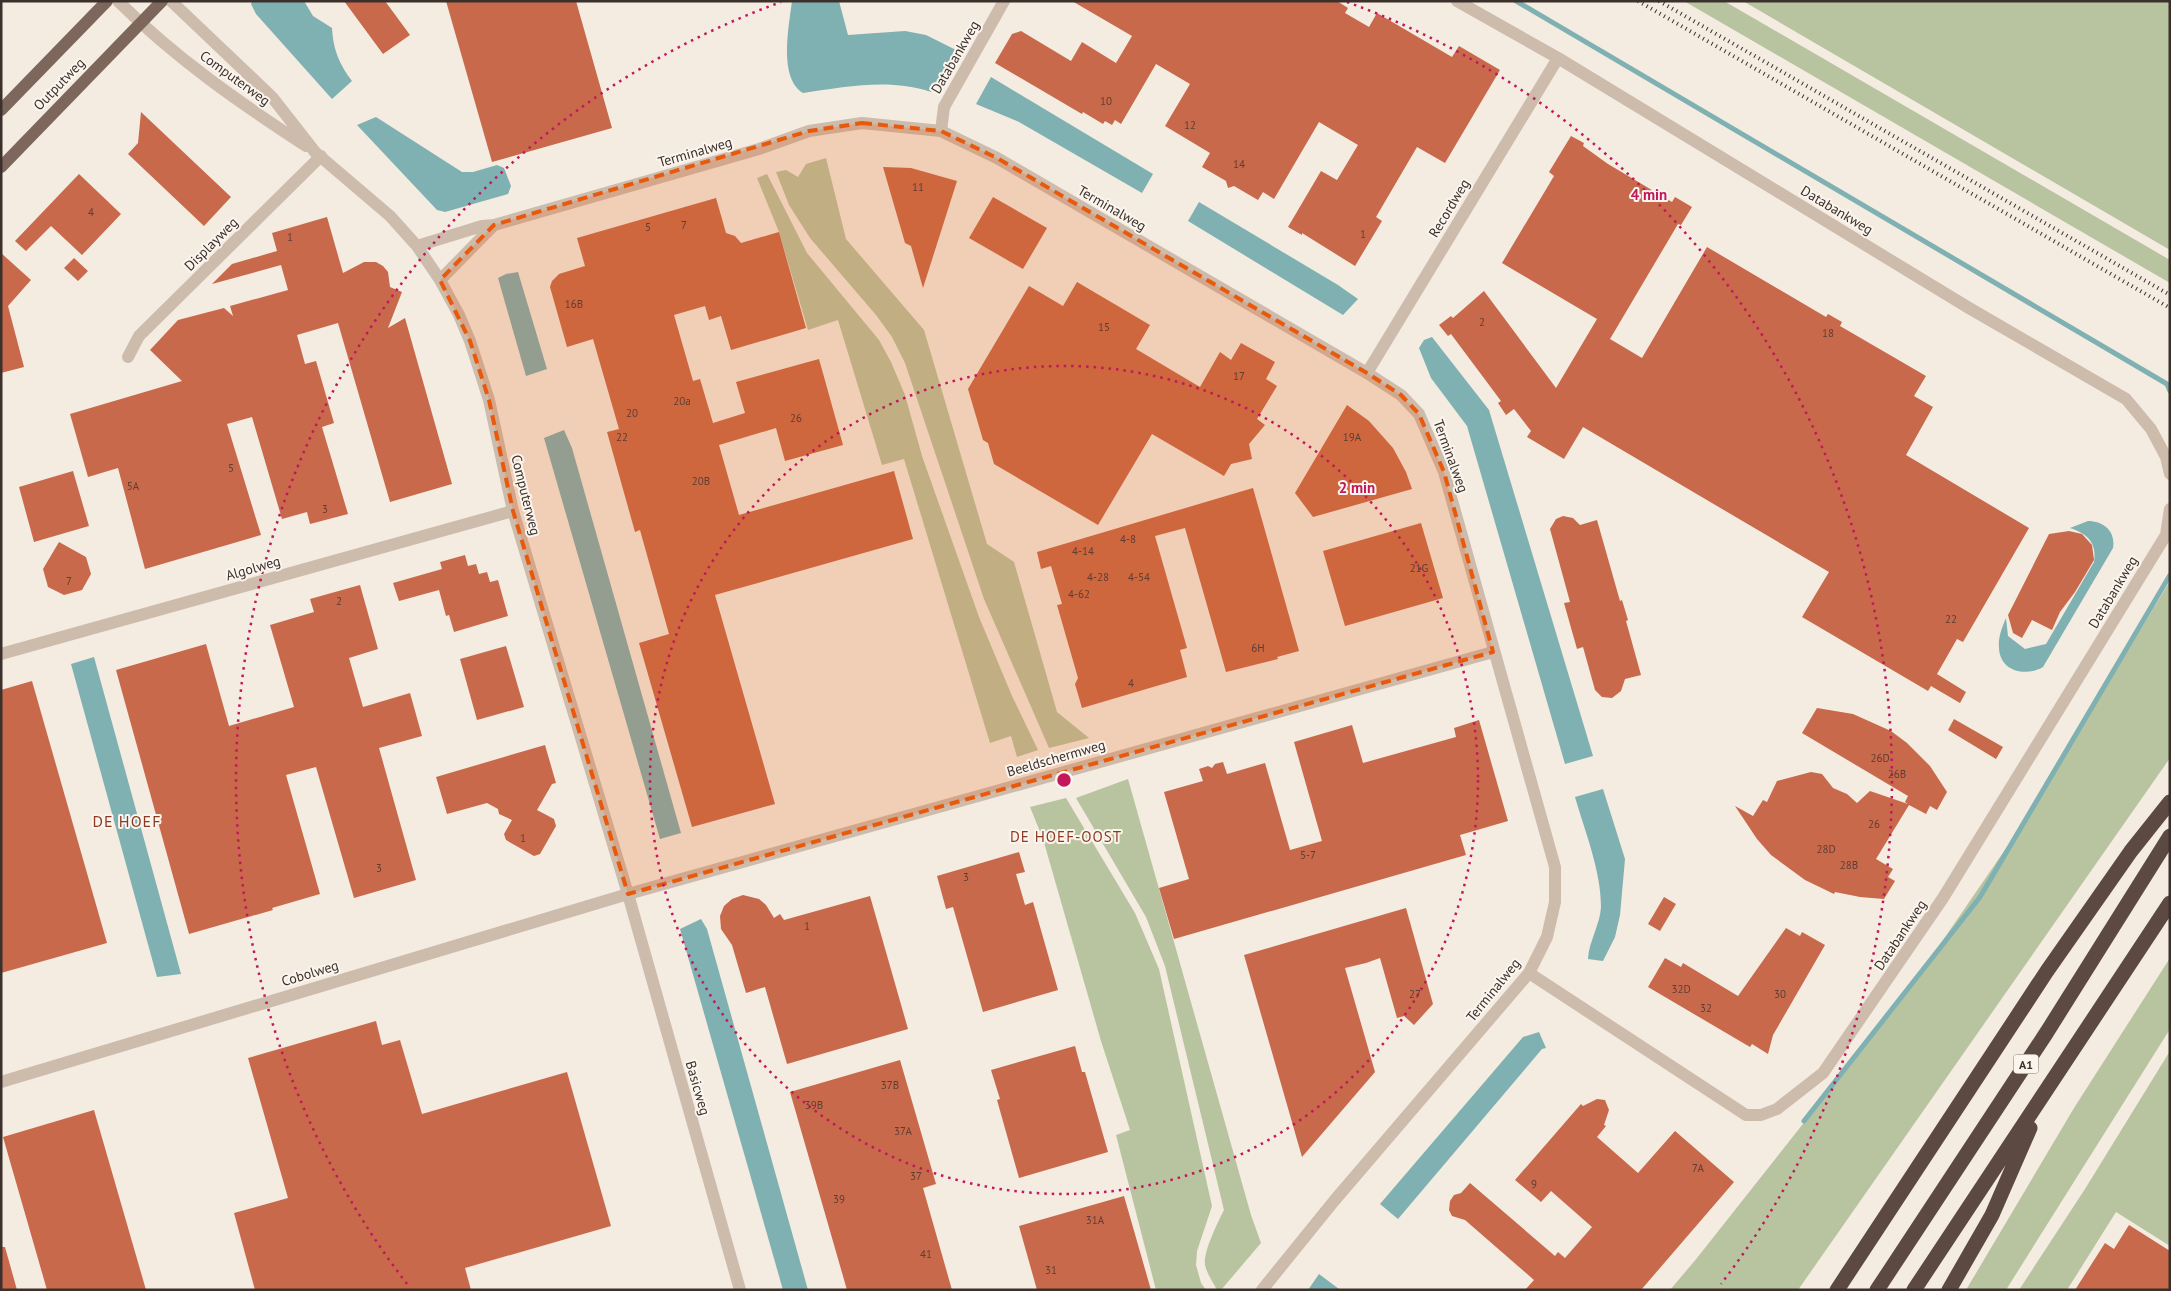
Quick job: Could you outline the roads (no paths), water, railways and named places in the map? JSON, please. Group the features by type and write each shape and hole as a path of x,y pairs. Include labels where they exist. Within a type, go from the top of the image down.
{"highway":[{"name":"A1","path":"1837,1290 2047,971 2130,851 2170,802"},
{"name":"A1","path":"1877,1290 2047,1032 2170,836"},
{"name":"A1","path":"1914,1290 2170,903"},
{"name":"A1","path":"1949,1290 1992,1215 2046,1090"}],"main road":[{"name":"Outputweg","path":"1,110 107,1"},
{"name":"Outputweg","path":"1,167 162,1"}],"street":[{"name":"Computerweg","path":"118,1 140,23 178,55 274,125 318,154 390,216 417,246 440,280 470,341 489,400 513,511 628,894"},
{"name":"Computerweg","path":"171,1 272,97 318,154"},
{"name":"Databankweg","path":"941,131 944,107 1004,1"},
{"name":"Databankweg","path":"1457,1 1558,58 1969,308 2126,399 2151,429 2166,457 2170,474"},
{"name":"Recordweg","path":"1367,373 1558,58"},
{"name":"Terminalweg","path":"417,246 482,226 494,225 759,149 809,131 862,123 941,131 997,158 1367,373 1401,396 1418,414 1432,441 1444,472 1493,652 1555,867 1555,902 1547,937 1529,974 1334,1201 1262,1290"},
{"name":"Displayweg","path":"128,357 139,336 318,154"},
{"name":"Terminalweg","path":"440,280 494,225"},
{"name":"Databankweg","path":"1529,974 1746,1115 1761,1115 1777,1109 1824,1073 1943,898 2166,535 2170,508"},
{"name":"Algolweg","path":"1,654 513,511"},
{"name":"Beeldschermweg","path":"628,894 1493,652"},
{"name":"Cobolweg","path":"1,1082 628,894"},
{"name":"Basicweg","path":"628,894 736,1289"}],"water":[{"path":"252,1 304,1 313,16 332,28 338,56 352,81 332,99 256,14 251,4"},
{"path":"792,1 839,1 848,35 905,31 926,35 956,50 931,92 900,85 867,85 803,93 795,86 790,76 788,64 787,51"},
{"path":"991,77 1153,174 1142,193 1019,122 976,104"},
{"path":"376,117 462,172 473,172 497,165 504,168 511,186 508,194 445,212 437,210 357,125"},
{"path":"1199,202 1338,285 1358,299 1343,315 1188,221"},
{"path":"518,272 547,369 526,376 498,278 506,274"},
{"path":"1432,337 1489,410 1593,756 1565,764 1467,426 1431,378 1419,348 1424,340"},
{"path":"564,430 572,448 681,833 660,839 544,438"},
{"path":"2088,521 2099,523 2108,528 2113,537 2113,548 2043,667 2029,672 2022,672 2009,667 2000,656 1999,648 2000,636 2006,618 2008,636 2025,649 2046,644 2094,562 2095,555 2090,540 2082,533 2070,528"},
{"path":"94,657 181,974 157,977 71,664"},
{"path":"1603,789 1625,859 1620,915 1615,937 1603,961 1588,959 1600,914 1600,893 1592,851 1575,797"},
{"path":"701,919 707,929 808,1290 783,1290 680,929"},
{"path":"1539,1032 1546,1048 1542,1049 1398,1219 1380,1204 1523,1037"},
{"path":"1319,1274 1339,1289 1308,1290"}],"waterway":[{"path":"1516,1 2167,384 2170,391"},
{"path":"1804,1121 1980,897 2170,575"}],"railway":[{"path":"1638,1 2170,308"},
{"path":"1659,1 2170,295"}],"district":[{"name":"DE HOEF","path":"127,821"},
{"name":"DE HOEF-OOST","path":"1066,836"}]}
